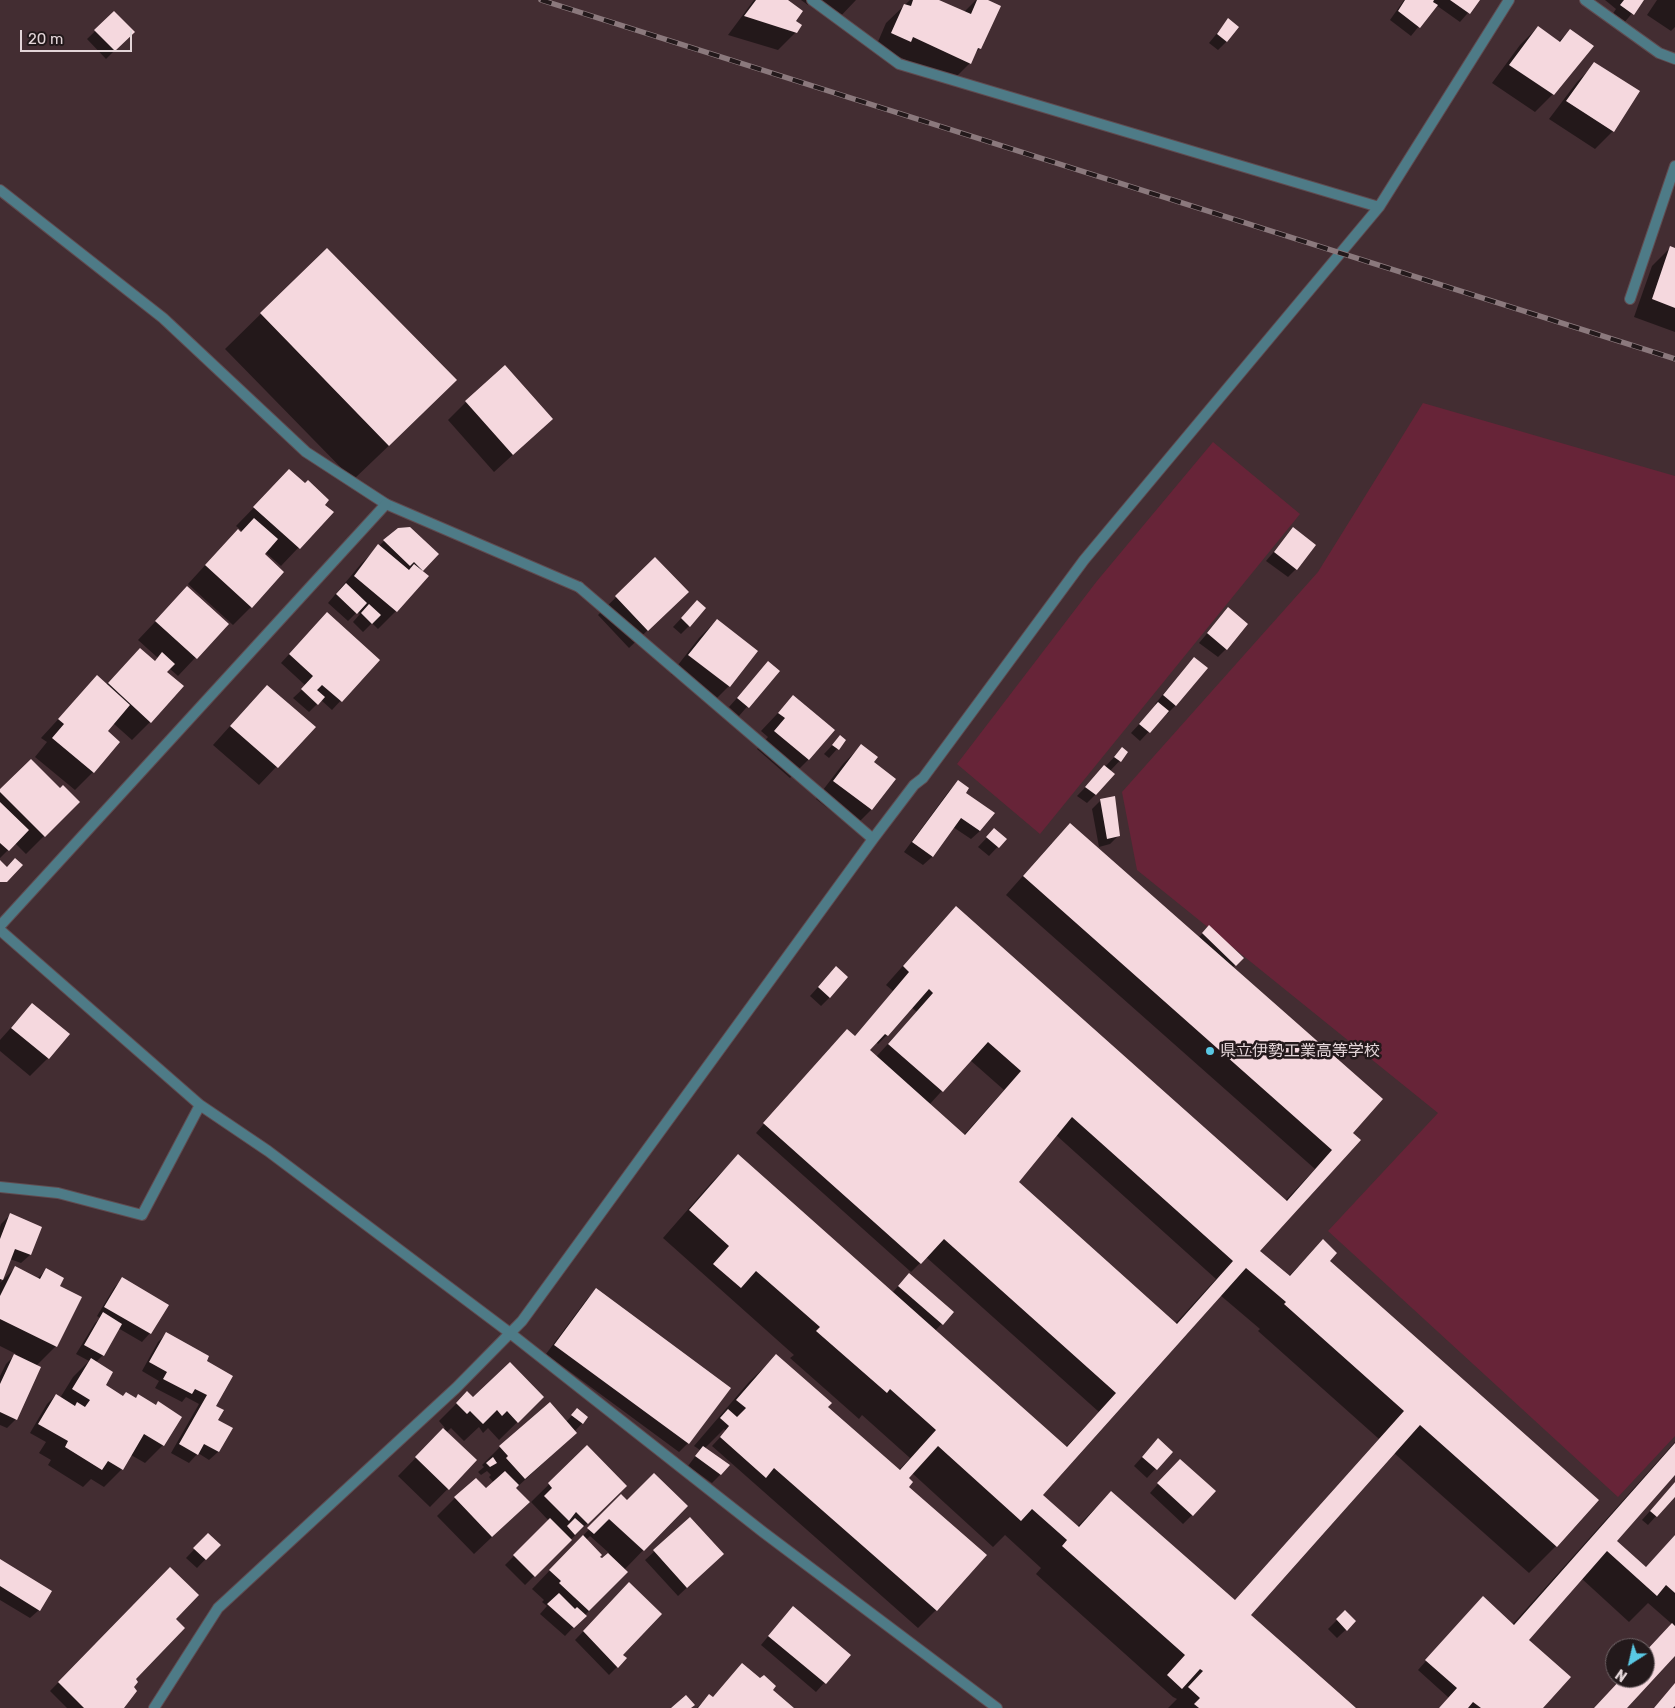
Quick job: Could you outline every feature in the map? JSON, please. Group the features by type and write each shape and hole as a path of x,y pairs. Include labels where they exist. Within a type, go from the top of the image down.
{"street":[{"path":"812,0 899,64 1379,207"},
{"path":"154,1708 218,1608 456,1388 522,1321 873,839 914,785 923,778 1084,560 1379,207 1509,0"},
{"path":"1585,0 1659,53 1675,59"},
{"path":"1630,299 1675,166"},
{"path":"0,190 163,318 306,452 386,504 579,587 873,839"},
{"path":"386,504 0,928 200,1105 268,1151 510,1333 763,1532 997,1708"},
{"path":"0,1187 58,1193 142,1215 200,1105"}],"shaded area":[{"path":"1423,403 1675,476 1675,1436 1618,1497 1328,1231 1438,1113 1137,870 1122,792 1318,572"},
{"path":"1213,442 1300,514 1040,834 957,764 1097,581"}],"building":[{"path":"756,0 788,0 803,11 796,21 802,25 797,33 744,16"},
{"path":"913,0 939,0 971,14 977,0 988,0 1001,6 981,49 978,48 971,64 913,37 911,42 891,33 904,4 911,6"},
{"path":"1405,0 1434,0 1433,2 1438,5 1420,28 1398,11"},
{"path":"1450,0 1480,0 1470,14"},
{"path":"1624,0 1644,0 1634,15 1620,5"},
{"path":"114,11 135,32 115,51 94,30"},
{"path":"1228,18 1239,27 1227,42 1217,34"},
{"path":"1538,26 1560,42 1570,29 1594,46 1554,95 1509,65"},
{"path":"1594,62 1640,91 1614,132 1566,101"},
{"path":"1670,246 1675,248 1675,308 1652,299"},
{"path":"327,248 457,380 389,446 260,313"},
{"path":"505,365 553,419 513,455 465,401"},
{"path":"289,469 305,483 308,480 329,500 325,505 334,512 300,549 253,507"},
{"path":"254,518 278,539 265,554 284,572 252,608 205,565 238,529 241,532"},
{"path":"410,527 439,554 423,571 414,562 410,566 383,540 398,528"},
{"path":"1293,527 1316,545 1297,570 1274,552"},
{"path":"378,544 409,570 414,564 429,576 397,612 354,576"},
{"path":"655,557 689,592 648,631 615,596"},
{"path":"346,583 367,603 357,614 336,594"},
{"path":"187,586 229,624 197,659 155,621"},
{"path":"697,600 706,608 690,627 681,618"},
{"path":"369,604 381,615 372,624 361,613"},
{"path":"1228,607 1248,624 1227,650 1207,633"},
{"path":"327,612 380,660 342,702 322,685 317,690 325,697 318,705 301,689 313,676 289,654"},
{"path":"717,619 758,651 730,687 688,655"},
{"path":"140,648 155,661 162,652 175,664 167,672 184,686 151,723 108,683"},
{"path":"1194,657 1208,668 1176,706 1163,695"},
{"path":"768,661 780,671 749,708 737,698"},
{"path":"97,675 130,705 108,731 120,742 94,773 52,738 64,724 58,719"},
{"path":"267,685 316,727 278,768 230,726"},
{"path":"793,695 835,730 809,760 774,731 785,718 778,713"},
{"path":"1158,702 1169,711 1150,733 1139,724"},
{"path":"840,735 846,740 839,750 832,745"},
{"path":"861,744 878,757 874,762 896,779 872,810 833,781"},
{"path":"1122,747 1128,752 1121,762 1114,757"},
{"path":"31,759 60,788 63,785 80,802 45,837 0,792 0,789"},
{"path":"1104,765 1115,774 1096,795 1085,787"},
{"path":"958,780 969,788 966,793 995,813 980,831 961,818 933,857 912,842"},
{"path":"1115,796 1120,836 1107,839 1100,799"},
{"path":"0,802 29,830 9,851 0,843"},
{"path":"1070,823 1383,1099 1353,1133 1361,1140 1260,1251 1290,1276 1323,1239 1337,1253 1330,1261 1599,1500 1557,1547 1420,1425 1251,1615 1356,1708 1199,1708 1194,1704 1200,1698 1188,1687 1203,1671 1200,1669 1182,1689 1167,1675 1185,1655 1062,1546 1067,1540 1032,1509 1021,1521 938,1446 909,1478 913,1482 909,1487 987,1555 937,1611 774,1468 766,1478 720,1437 729,1426 720,1418 728,1409 737,1417 746,1408 736,1400 776,1354 832,1403 828,1407 900,1470 936,1430 890,1389 887,1393 816,1331 820,1327 756,1271 741,1288 713,1264 729,1246 689,1210 738,1154 1067,1447 1116,1393 944,1239 921,1264 763,1123 847,1029 855,1036 909,972 903,966 956,906 1287,1201 1332,1150 1023,876","holes":["929,989 933,993 888,1044 943,1092 988,1042 1021,1071 965,1135 870,1050 885,1034 888,1036","1072,1117 1233,1261 1177,1324 1019,1182","1246,1268 1286,1302 1284,1304 1404,1411 1235,1600 1111,1491 1079,1527 1043,1495"]},
{"path":"994,828 1007,839 999,848 986,837"},
{"path":"15,858 23,865 7,882 0,882 0,860 7,867"},
{"path":"1209,925 1244,958 1236,966 1202,933"},
{"path":"836,966 848,977 830,998 818,987"},
{"path":"32,1003 70,1034 49,1059 11,1028"},
{"path":"10,1213 42,1227 31,1255 15,1249 3,1280 0,1279 0,1239"},
{"path":"15,1266 40,1279 46,1268 64,1278 60,1286 82,1297 57,1347 0,1319 0,1296"},
{"path":"909,1273 954,1312 943,1325 898,1286"},
{"path":"122,1277 169,1305 151,1334 104,1307"},
{"path":"596,1288 731,1388 689,1444 554,1345"},
{"path":"103,1312 122,1324 104,1356 84,1345"},
{"path":"166,1332 209,1356 207,1361 233,1376 216,1406 224,1410 218,1420 233,1428 219,1452 204,1444 198,1455 179,1444 207,1395 195,1389 192,1394 163,1379 167,1372 149,1362"},
{"path":"14,1354 41,1367 17,1420 0,1412 0,1384"},
{"path":"91,1358 113,1372 106,1385 123,1396 126,1392 136,1398 138,1394 156,1405 158,1401 182,1417 164,1446 144,1434 123,1470 108,1461 102,1470 65,1447 68,1441 38,1424 56,1394 75,1406 77,1402 85,1407 90,1400 72,1389"},
{"path":"510,1362 544,1397 518,1423 507,1411 502,1416 497,1410 483,1424 470,1411 467,1414 456,1403 467,1391 473,1397"},
{"path":"550,1402 577,1433 525,1479 506,1458 508,1456 499,1446"},
{"path":"577,1408 588,1417 583,1424 571,1415"},
{"path":"443,1428 477,1460 449,1490 415,1457"},
{"path":"1158,1438 1173,1452 1157,1470 1142,1457"},
{"path":"1675,1443 1675,1475 1617,1541 1646,1567 1675,1535 1675,1593 1666,1585 1657,1596 1607,1551 1529,1640 1571,1677 1543,1708 1481,1708 1473,1702 1468,1708 1439,1708 1457,1688 1425,1660 1483,1596 1514,1625"},
{"path":"587,1445 627,1486 588,1524 576,1512 569,1521 544,1496 552,1488 548,1483"},
{"path":"703,1446 730,1465 721,1475 695,1456"},
{"path":"493,1457 497,1463 490,1467 486,1463"},
{"path":"1180,1459 1216,1491 1193,1516 1157,1483"},
{"path":"505,1471 519,1485 516,1488 530,1502 492,1537 454,1497 476,1478 486,1488"},
{"path":"654,1473 688,1506 644,1551 609,1519 594,1534 587,1528 621,1494 627,1500"},
{"path":"1675,1482 1675,1497 1657,1517 1650,1511"},
{"path":"690,1517 724,1554 687,1588 653,1550"},
{"path":"550,1518 572,1540 535,1577 513,1555"},
{"path":"575,1518 584,1526 575,1535 567,1526"},
{"path":"208,1533 221,1545 206,1560 193,1548"},
{"path":"583,1535 602,1555 600,1557 602,1558 608,1553 628,1572 589,1611 559,1583 561,1581 549,1570"},
{"path":"0,1559 52,1591 40,1611 0,1586"},
{"path":"170,1567 199,1595 176,1619 185,1628 136,1679 138,1682 134,1687 137,1691 124,1708 84,1708 58,1682"},
{"path":"629,1582 662,1614 623,1655 627,1658 618,1668 583,1631"},
{"path":"559,1593 575,1609 577,1607 587,1616 574,1628 547,1604"},
{"path":"793,1606 851,1655 826,1684 768,1636"},
{"path":"1345,1610 1356,1621 1347,1631 1336,1619"},
{"path":"1672,1623 1675,1626 1675,1656 1655,1678 1655,1641"},
{"path":"742,1663 760,1678 764,1675 776,1686 773,1690 794,1708 698,1708 709,1694 713,1697"},
{"path":"1675,1683 1675,1706 1673,1708 1654,1708"},
{"path":"1613,1688 1645,1688 1627,1708 1594,1708"},
{"path":"686,1695 695,1705 691,1708 671,1708"}],"railway":[{"path":"541,0 1675,359"}],"place":[{"name":"県立伊勢工業高等学校","path":"1210,1051"}]}
